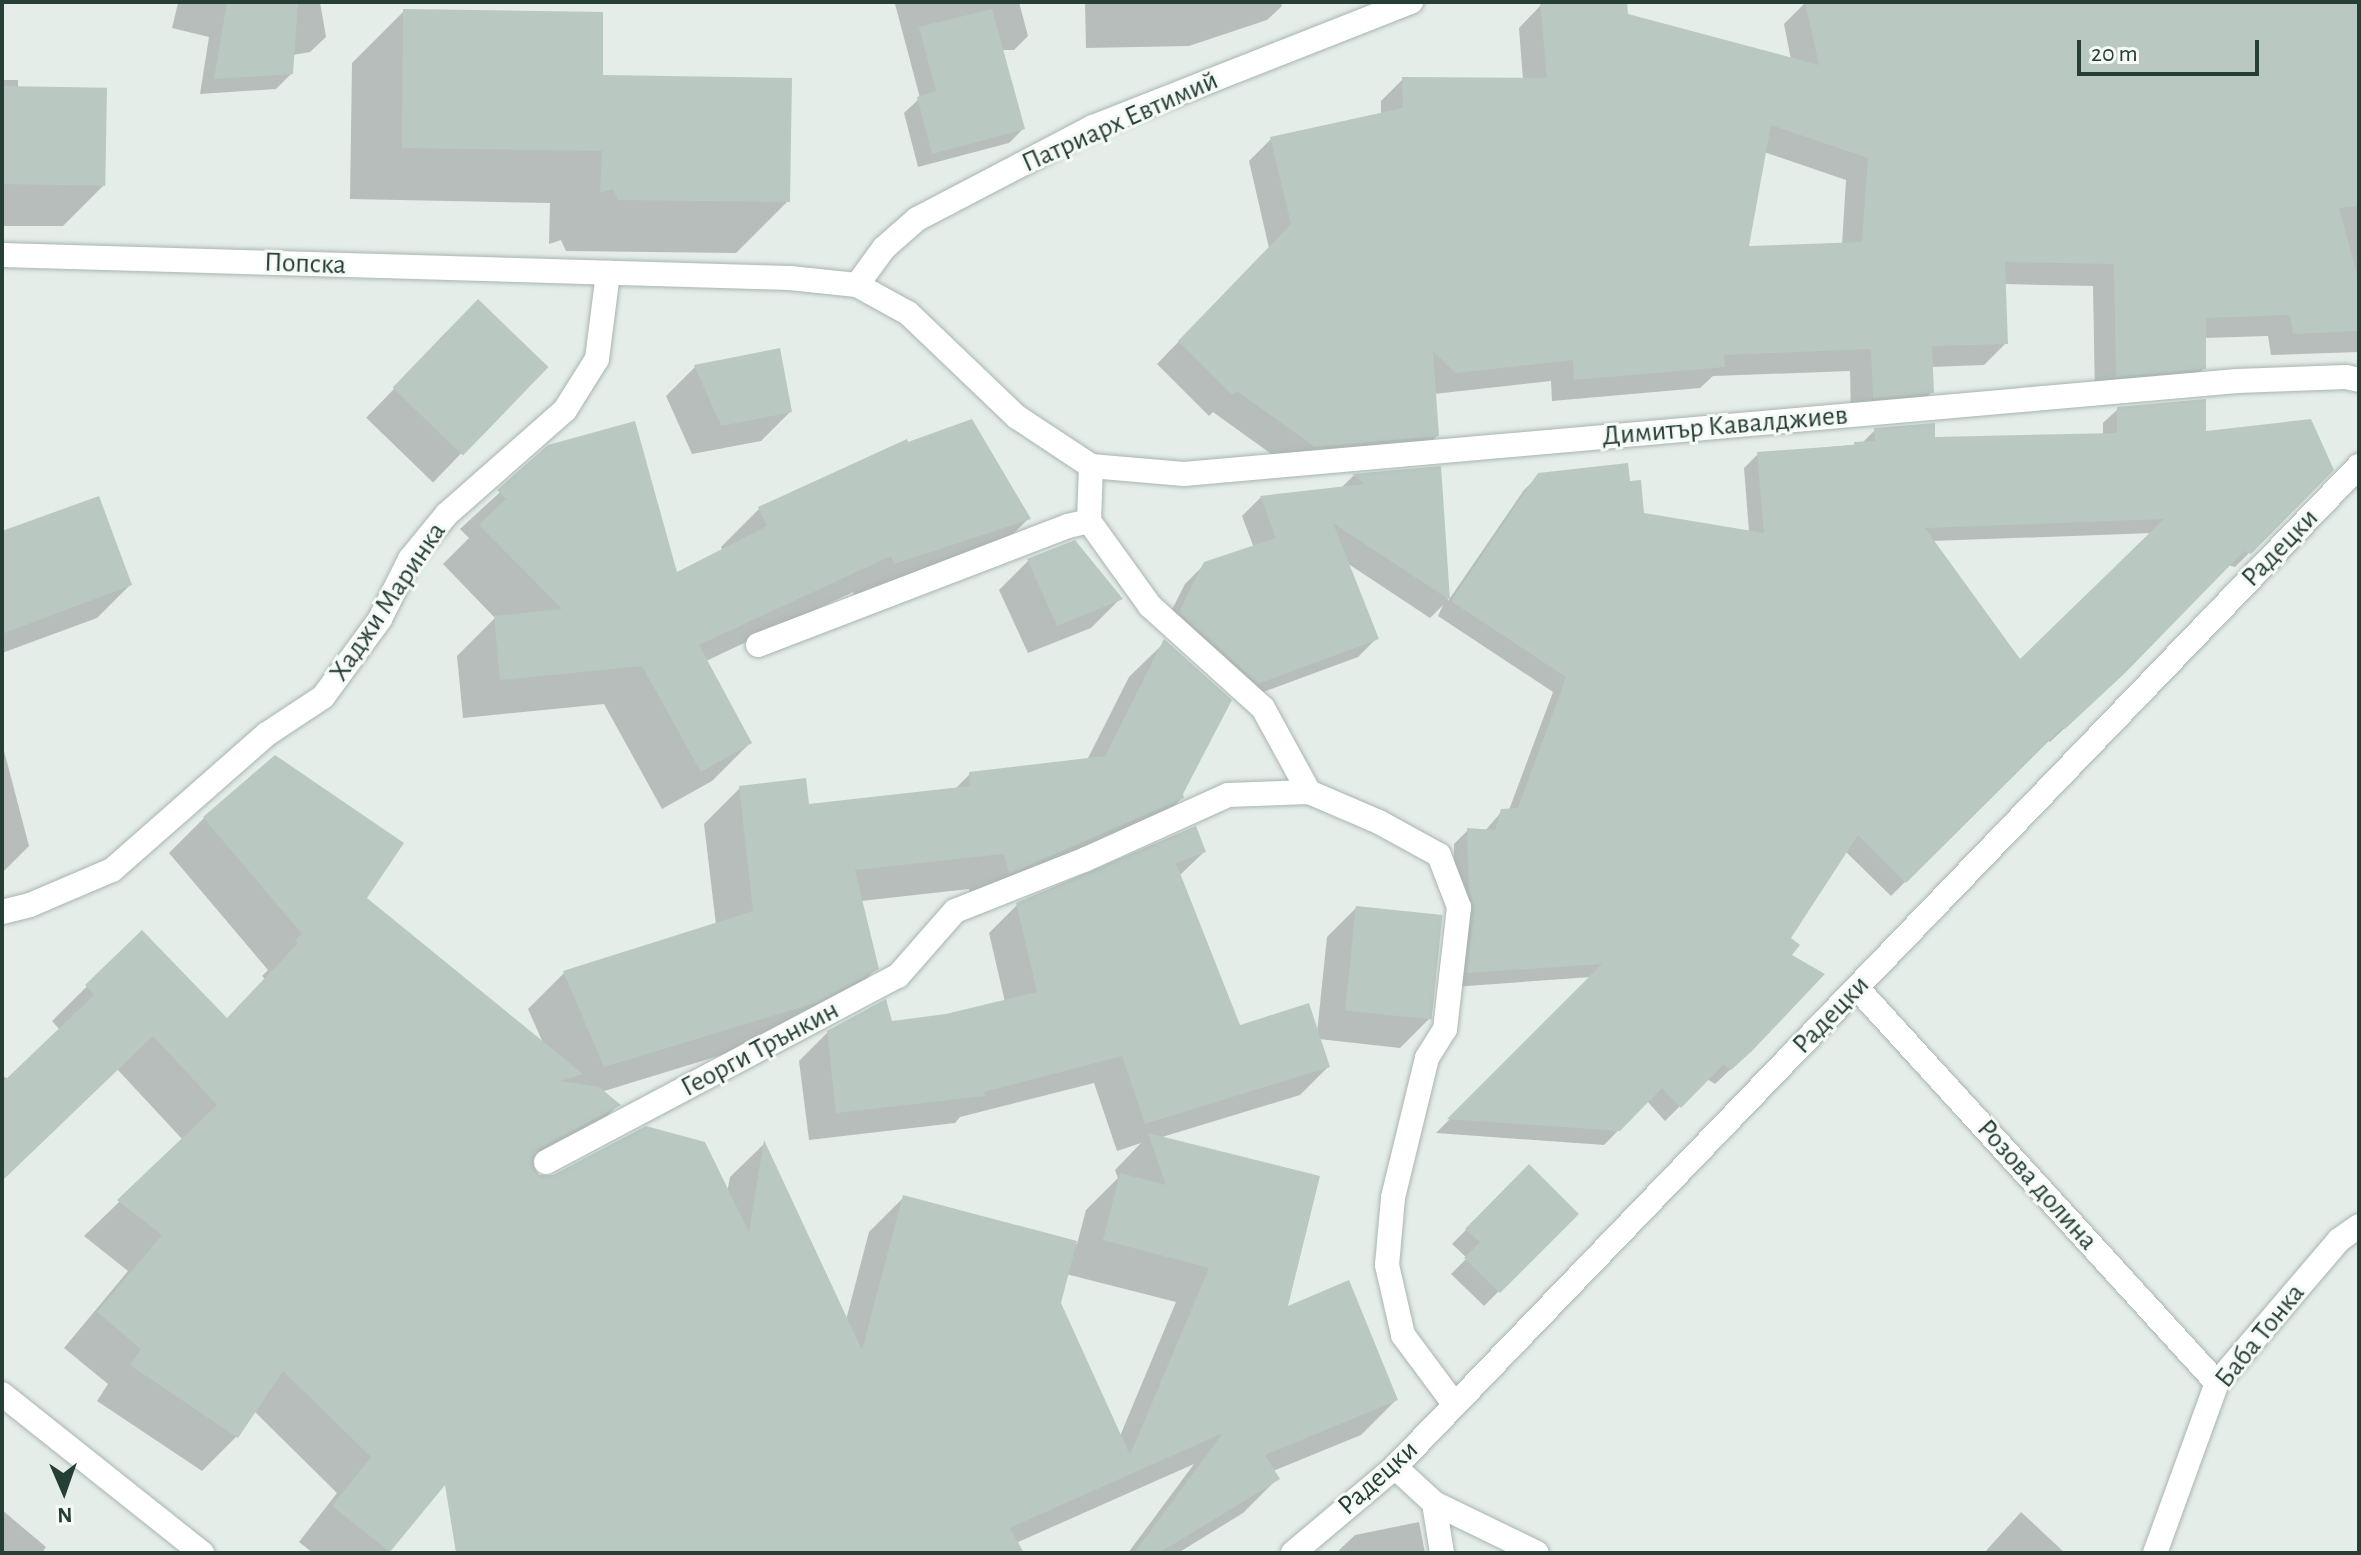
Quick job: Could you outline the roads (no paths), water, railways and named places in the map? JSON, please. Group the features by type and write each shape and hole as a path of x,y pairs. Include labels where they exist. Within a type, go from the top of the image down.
{"street":[{"name":"Патриарх Евтимий","path":"857,285 884,248 917,219 1093,127 1411,2"},
{"name":"Попска","path":"2,255 790,278 857,285"},
{"name":"Хаджи Маринка","path":"2,912 30,905 112,870 267,734 323,697 380,619 410,559 447,514 565,410 597,359 608,273"},
{"path":"857,285 908,313 1017,417 1091,466 1089,521 1150,606 1263,708 1309,792 1379,822 1439,855 1459,907 1445,1029 1427,1058 1399,1170 1393,1198 1387,1265 1403,1335 1455,1405"},
{"name":"Димитър Кавалджиев","path":"1091,466 1184,474 2237,381 2346,377 2359,380"},
{"name":"Радецки","path":"1293,1553 1395,1467 2359,466"},
{"path":"758,645 1068,526 1089,521"},
{"name":"Георги Трънкин","path":"546,1162 898,976 955,911 1084,860 1228,795 1309,792"},
{"name":"Розова долина","path":"1857,988 2217,1383"},
{"name":"Баба Тонка","path":"2155,1553 2217,1383 2339,1240 2359,1226"},
{"path":"2,1394 202,1553"},
{"path":"1395,1467 1434,1503 1537,1553"},
{"path":"1434,1503 1442,1553"}]}
